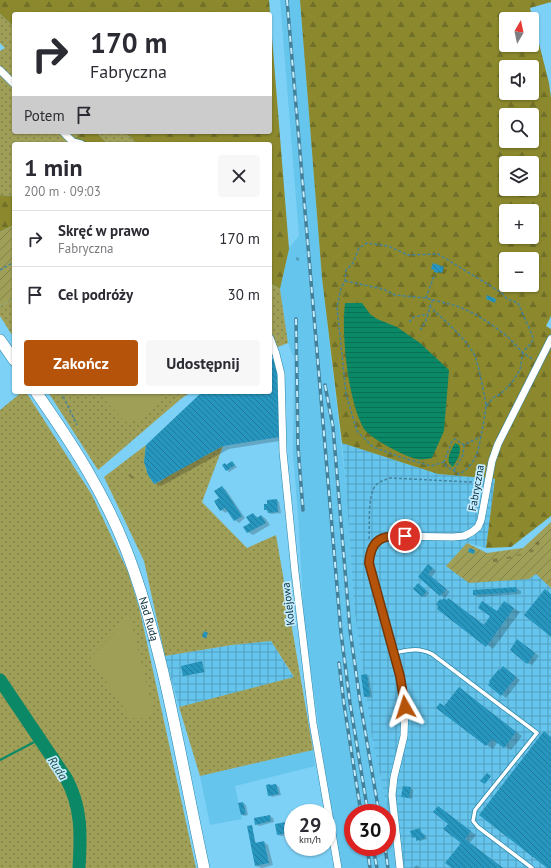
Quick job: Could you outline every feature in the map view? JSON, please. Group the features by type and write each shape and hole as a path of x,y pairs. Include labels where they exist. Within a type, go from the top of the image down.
{"main road":[{"path":"0,340 12,357"},
{"name":"Nad Rudą","path":"37,394 77,453 98,488 126,551 141,591 157,648 204,868"}],"street":[{"path":"0,70 12,82"},
{"path":"65,134 73,142"},
{"name":"Fabryczna","path":"400,868 392,795 394,777 404,736 405,707 403,688 370,570 369,563 372,550 379,540 389,536 453,538 464,536 478,527 481,520 492,461 498,444 551,339"},
{"name":"Kolejowa","path":"272,343 281,374 283,452 295,572 313,723 338,868"}],"lane":[{"path":"394,653 414,649 424,650 432,654 537,733 475,810 473,821 478,827 532,868"}],"path":[{"path":"444,462 431,466 400,458 373,447 357,431 346,394 337,308 341,288 346,281 346,270 353,263 359,248 367,243 388,246 408,255 438,254 502,292 507,299 518,303 533,337 533,341 523,353 520,369 507,388 499,396 494,397 486,406"},
{"path":"0,270 12,263"},
{"path":"426,298 434,276"},
{"path":"346,281 383,289 395,295 433,299 457,306 473,313 509,338 523,353 535,360 537,355"},
{"path":"420,330 427,319 433,299"},
{"path":"430,306 460,334 476,358 486,406 476,456 472,464 459,474 446,466 444,462"},
{"path":"409,322 414,317 428,314"},
{"path":"63,394 77,425"},
{"path":"464,445 480,437"},
{"path":"444,462 452,441 455,439 464,445"},
{"path":"454,471 463,455 464,445"},
{"path":"369,542 372,493 375,485 381,481 390,478 470,482 476,481 483,476"}],"shaded area":[{"path":"280,0 300,0 322,278 346,487 354,607 372,737 386,804 344,804 344,856 396,856 396,849 402,868 341,868 336,837 336,804 331,804 304,621 293,454 294,358 288,343 280,289 289,248 299,236"},
{"path":"0,14 12,25 12,134 80,134 70,142 12,142 12,196 0,195 0,51 5,48 0,43"},
{"path":"98,134 127,134 135,142 106,142"},
{"path":"12,226 12,300 0,306 0,232"},
{"path":"272,284 280,289 288,343 272,349"},
{"path":"12,300 12,335 0,316 0,306"},
{"path":"345,303 362,303 370,314 377,319 397,327 420,343 449,370 444,431 432,458 419,459 404,455 380,442 364,429 358,417 347,367 344,332"},
{"path":"20,394 27,394 92,495 128,572 140,611 196,868 0,868 0,410"},
{"path":"49,394 188,394 182,398 98,470"},
{"path":"99,394 160,394 157,406 142,418 126,422"},
{"path":"342,443 438,474 495,479 486,548 467,543 447,566 536,574 551,588 551,868 402,868 396,849 396,804 386,804 372,737 354,607"},
{"path":"455,443 459,445 460,451 453,467 450,465 449,459 450,452"},
{"path":"146,445 145,465 154,484 223,446 202,502 247,548 276,535 313,750 200,776 179,707 294,677 271,641 232,645 165,656 144,561 104,477"},
{"path":"551,522 551,588 536,574 529,579 469,583 446,566 467,543 487,553 523,548"},
{"path":"130,617 153,710 147,712 147,718 131,718 90,658"},
{"path":"271,641 294,678 179,707 165,656 232,645"},
{"path":"313,750 315,766 235,786 242,819 210,825 200,776"}],"green space":[{"path":"0,0 269,0 270,12 12,12 12,25 0,14"},
{"path":"300,0 551,0 551,2 530,8 531,12 499,12 499,52 539,52 539,44 549,83 551,98 551,316 546,326 551,329 551,516 511,547 486,548 495,479 438,474 342,443 322,278"},
{"path":"272,37 289,249 280,289 272,284 272,142 135,142 127,134 272,134"},
{"path":"80,134 98,134 106,142 70,142"},
{"path":"0,195 12,196 12,226 0,232"}],"building":[{"path":"433,263 444,267 442,273 434,272 434,270 431,269"},
{"path":"487,295 496,299 495,303 486,299"},
{"path":"272,359 275,361 278,377 280,437 223,446 154,484 148,475 144,462 146,445 200,394 272,394"},
{"path":"232,461 235,465 226,471 222,465 225,463 226,465"},
{"path":"222,486 242,516 234,521 225,508 220,511 214,501 219,498 214,491"},
{"path":"277,499 278,512 268,513 267,510 264,510 264,504 267,504 267,500"},
{"path":"253,513 257,518 261,515 266,523 247,533 243,527 250,523 246,517"},
{"path":"469,548 475,550 474,554 468,552"},
{"path":"428,564 433,568 428,574 446,589 440,596 418,577"},
{"path":"418,583 427,591 422,597 413,589"},
{"path":"516,587 517,592 473,595 473,590"},
{"path":"545,589 551,594 551,637 524,615"},
{"path":"444,598 447,600 448,598 484,625 490,616 478,608 482,601 497,611 504,601 514,608 486,647 437,609 438,606 436,604 440,599 442,600"},
{"path":"292,617 293,625 286,626 285,618"},
{"path":"204,631 208,633 206,638 202,637"},
{"path":"517,639 535,653 527,664 510,650"},
{"path":"202,661 204,672 183,676 181,666"},
{"path":"503,666 516,677 501,696 488,685 490,682 489,681"},
{"path":"367,674 370,696 364,697 361,675"},
{"path":"459,687 516,732 504,748 492,739 486,746 436,708 440,703 444,706"},
{"path":"544,731 551,737 551,868 547,868 479,815"},
{"path":"487,773 491,776 485,784 480,781"},
{"path":"276,784 279,794 268,796 266,785"},
{"path":"403,786 411,787 409,798 401,797"},
{"path":"243,802 246,814 241,815 238,803"},
{"path":"438,806 471,831 465,839 503,868 452,868 445,863 461,843 443,829 448,824 433,812"},
{"path":"270,815 271,821 255,825 254,818"},
{"path":"284,822 284,834 277,835 275,824"},
{"path":"252,825 255,843 264,841 269,863 255,866 247,826"},
{"path":"420,828 425,838 416,841 416,837 412,838 410,831"}],"waterway":[{"name":"Ruda","path":"0,680 66,778 71,789 78,811 80,833 79,868"},
{"path":"0,760 40,739"}],"railway":[{"path":"287,0 341,633 350,703 367,804"},
{"path":"296,319 298,447 303,510"},
{"path":"325,385 333,427 350,630 377,804"},
{"path":"339,663 360,804"},
{"path":"368,856 370,868"},
{"path":"375,856 377,868"},
{"path":"386,856 388,868"}],"route":[{"path":"405,536 389,536 383,537 379,540 374,545 369,563 403,688 405,707"}]}
